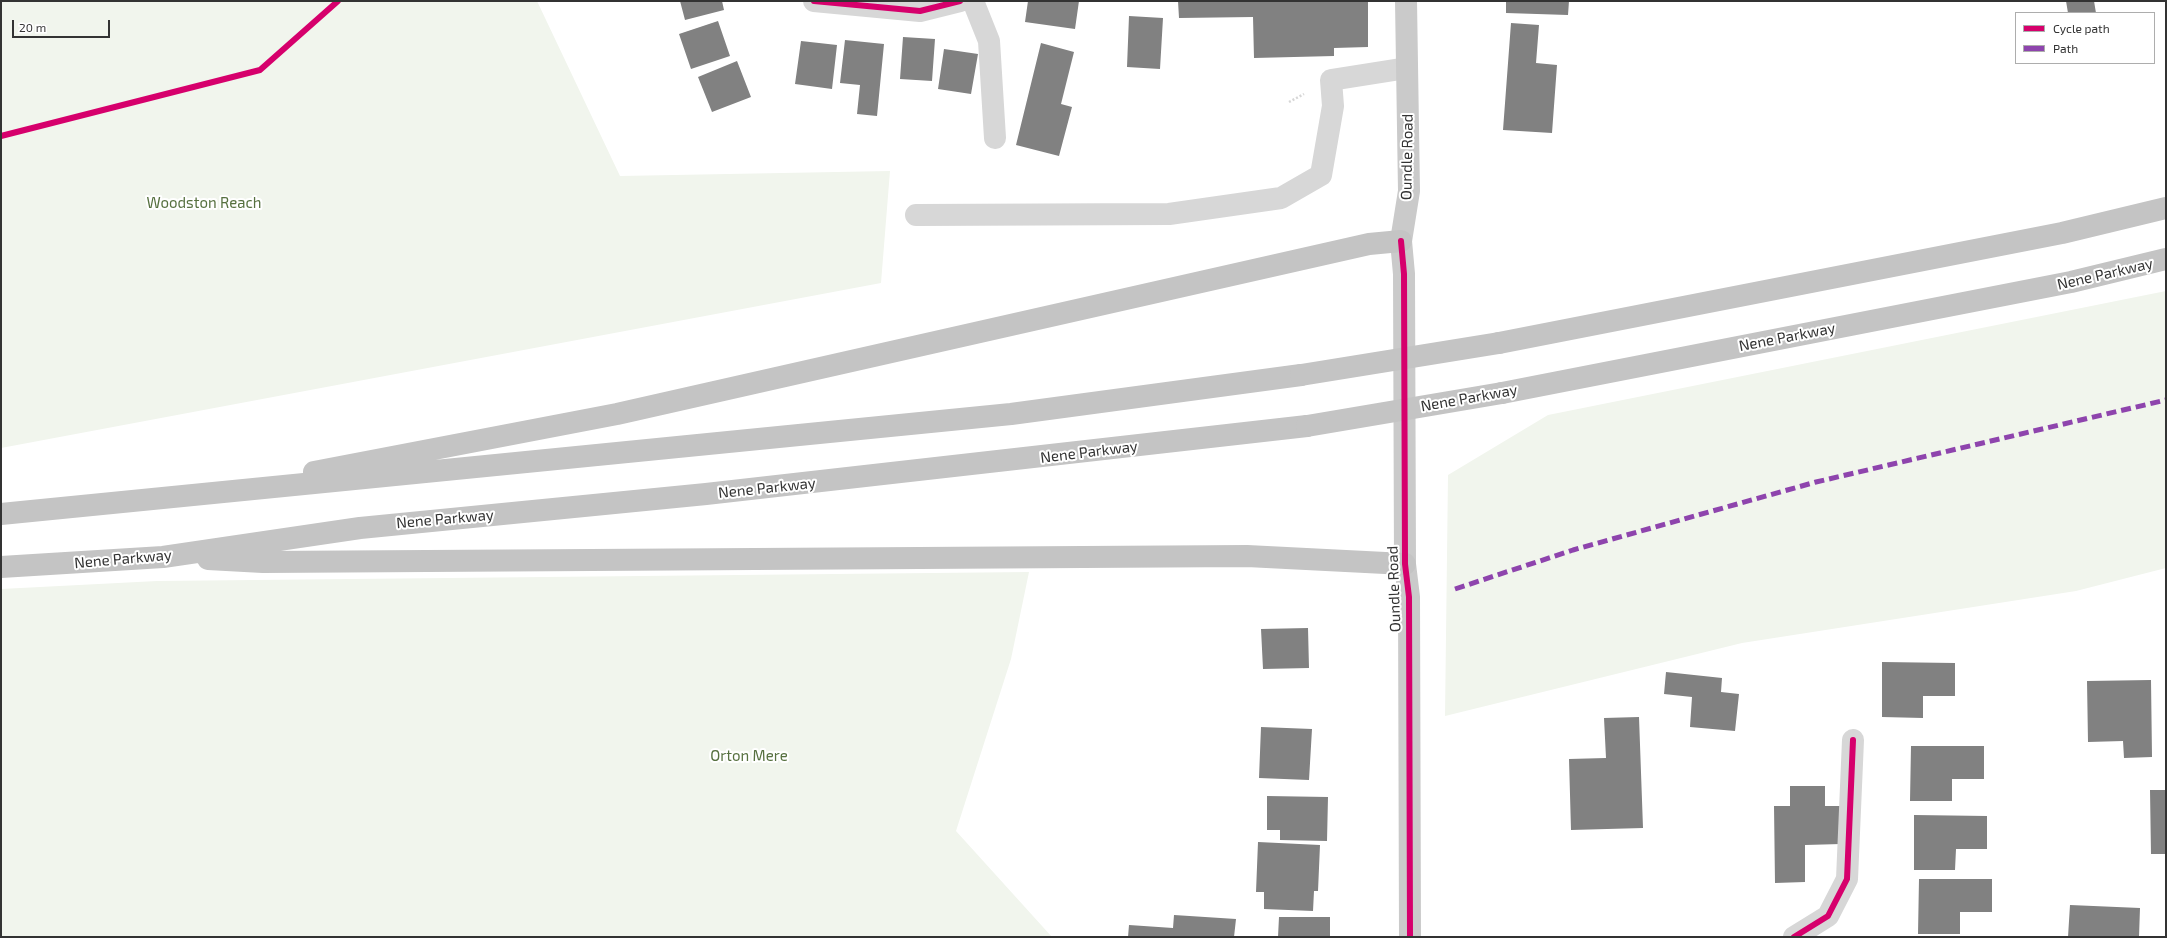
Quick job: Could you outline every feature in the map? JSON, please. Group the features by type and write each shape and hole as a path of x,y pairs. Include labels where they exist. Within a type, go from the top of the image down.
{"highway":[{"path":"1,514 173,499 1011,414 1301,375 1499,343 2062,233 2166,208"},
{"path":"173,499 617,414 1369,244 1401,241"},
{"name":"Nene Parkway","path":"1,568 163,556 360,528 714,494 1307,426 1502,393 2071,282 2166,259"},
{"path":"163,556 263,562 1247,556 1405,564"}],"main road":[{"name":"Oundle Road","path":"1406,1 1409,191 1401,241 1404,274 1405,564 1409,597 1410,937"}],"street":[{"path":"814,1 920,11 960,1"},
{"path":"972,1 989,41 994,138"},
{"path":"916,215 1169,214 1281,198 1321,175 1333,106 1331,80 1407,68"},
{"path":"1794,937 1828,916 1847,879 1853,740"}],"green space":[{"name":"Woodston Reach","path":"1,1 537,1 620,176 890,171 881,283 1,448"},
{"path":"2166,291 2166,568 2076,591 1742,643 1445,716 1448,475 1548,415"},
{"name":"Orton Mere","path":"1029,572 1011,659 956,831 1052,937 1,937 1,589 157,581"}],"building":[{"path":"680,1 722,1 724,10 685,20"},
{"path":"1028,1 1079,1 1075,29 1025,22"},
{"path":"1178,1 1368,1 1368,47 1334,48 1334,56 1254,58 1253,17 1179,18"},
{"path":"1506,1 1569,1 1568,15 1506,13"},
{"path":"2066,1 2094,1 2096,12 2068,12"},
{"path":"1129,16 1163,18 1160,69 1127,67"},
{"path":"718,21 730,56 691,69 679,34"},
{"path":"1511,23 1539,25 1536,63 1557,65 1552,133 1503,130"},
{"path":"903,37 935,39 932,81 900,79"},
{"path":"845,40 884,44 877,116 857,114 860,85 840,83"},
{"path":"801,41 837,45 832,89 795,84"},
{"path":"1041,43 1074,52 1061,104 1072,107 1059,156 1016,145"},
{"path":"944,49 978,54 971,94 938,89"},
{"path":"737,61 751,97 712,112 698,77"},
{"path":"1308,628 1309,668 1263,669 1261,629"},
{"path":"1882,662 1955,663 1955,696 1923,696 1923,718 1882,717"},
{"path":"1666,672 1722,678 1721,692 1739,694 1735,731 1690,727 1692,697 1664,694"},
{"path":"2151,680 2152,757 2124,758 2123,741 2088,742 2087,681"},
{"path":"1639,717 1643,828 1571,830 1569,759 1606,758 1604,718"},
{"path":"1261,727 1312,729 1309,780 1259,778"},
{"path":"1911,746 1984,746 1984,779 1952,779 1952,801 1910,801"},
{"path":"1790,786 1825,786 1825,806 1840,806 1841,844 1805,845 1805,882 1775,883 1774,806 1790,806"},
{"path":"2150,790 2166,790 2166,854 2151,854"},
{"path":"1267,796 1328,797 1327,841 1280,840 1280,830 1267,830"},
{"path":"1914,815 1987,816 1987,849 1956,849 1955,870 1914,870"},
{"path":"1258,842 1320,845 1318,891 1314,891 1313,911 1264,909 1264,892 1256,892"},
{"path":"1919,879 1992,879 1992,912 1960,912 1960,934 1918,934"},
{"path":"2070,905 2140,908 2139,937 2068,937"},
{"path":"1174,915 1236,919 1234,937 1128,937 1129,925 1173,928"},
{"path":"1279,917 1330,917 1330,937 1278,937"}],"marked path":[{"path":"1455,589 1573,550 1816,482 2166,400"}],"cycle path":[{"path":"1,136 260,70 338,1"},
{"path":"814,1 920,11 960,1"},
{"path":"1401,241 1404,274 1405,564 1409,597 1410,937"},
{"path":"1794,937 1828,916 1847,879 1853,740"}]}
